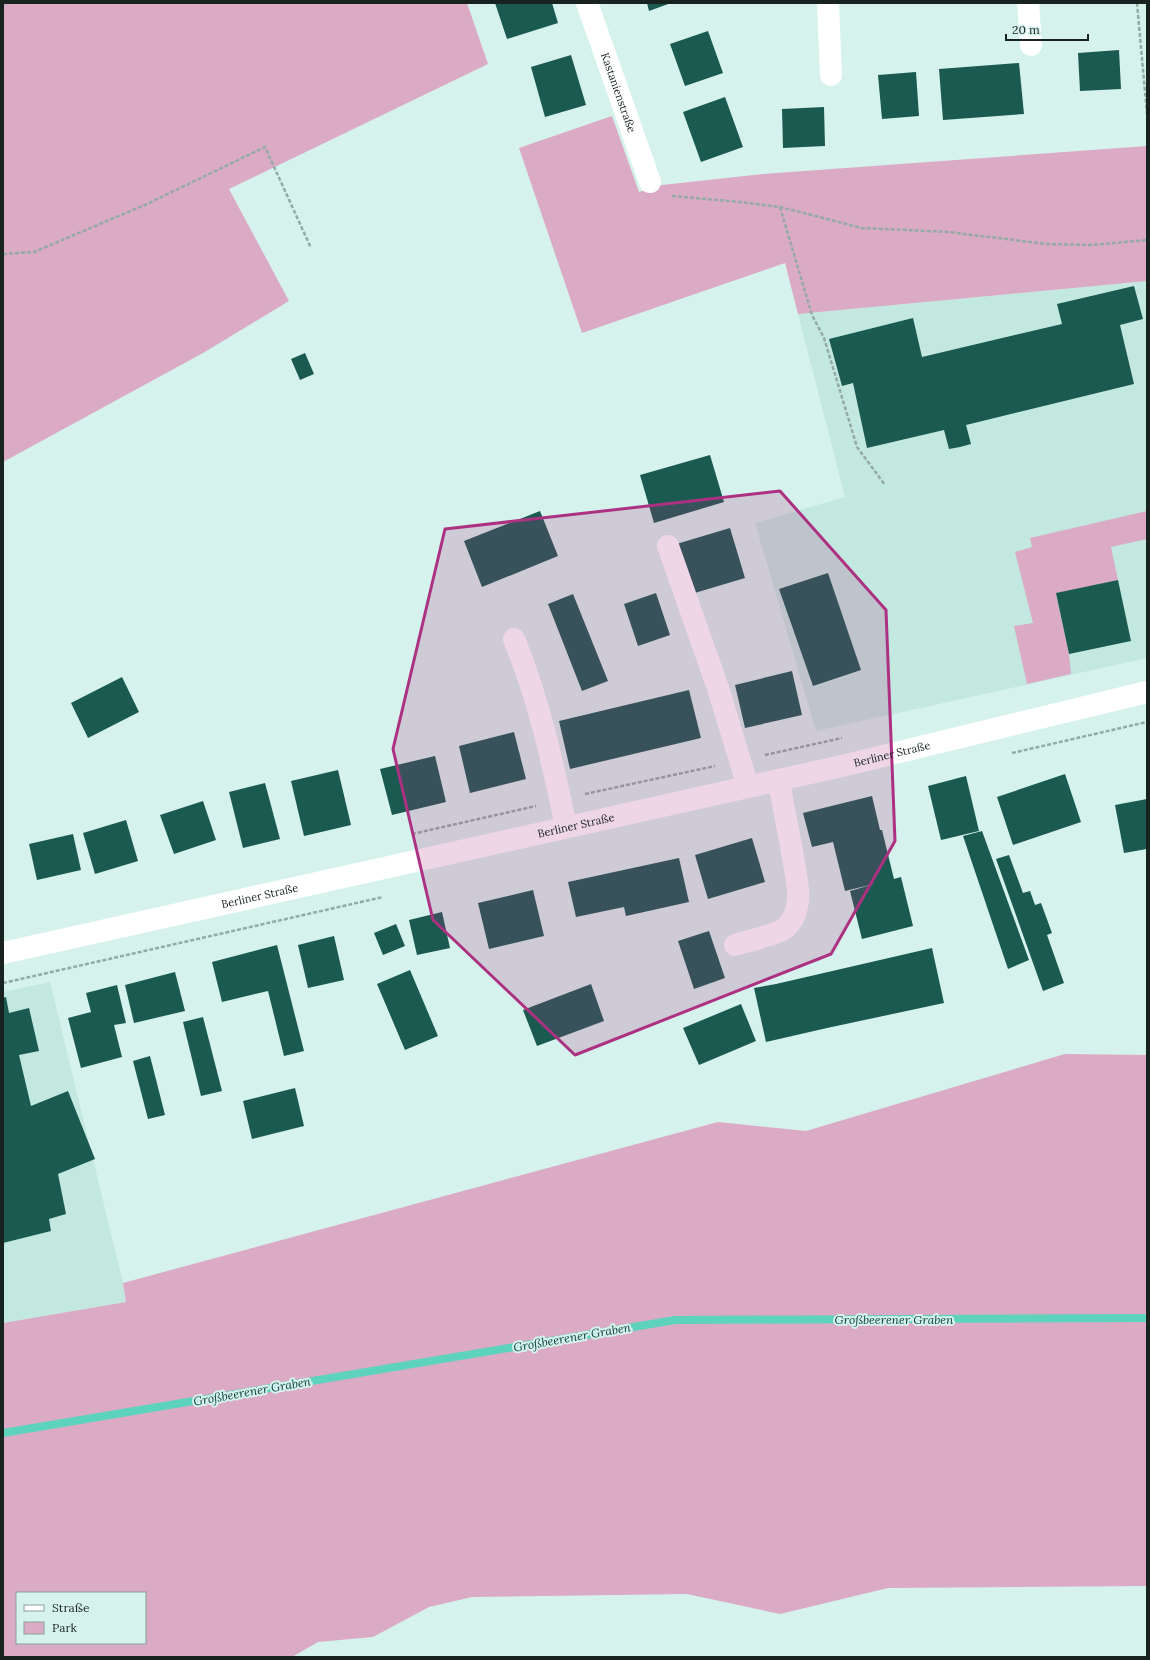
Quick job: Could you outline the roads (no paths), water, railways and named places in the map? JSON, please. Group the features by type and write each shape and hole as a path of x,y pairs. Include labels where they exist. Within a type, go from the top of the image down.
{"street":[{"name":"Kastanienstraße","path":"587,3 650,182"},
{"path":"828,3 832,76"},
{"path":"1028,3 1031,45"},
{"path":"668,546 718,688 748,787"},
{"path":"514,639 524,664 553,764 566,827"},
{"name":"Berliner Straße","path":"3,953 842,766 1147,692"},
{"path":"735,945 783,930 791,922 794,916 798,900 798,886 792,846 782,805 779,780"}],"waterway":[{"name":"Großbeerener Graben","path":"3,1433 675,1320 1147,1318"}]}
